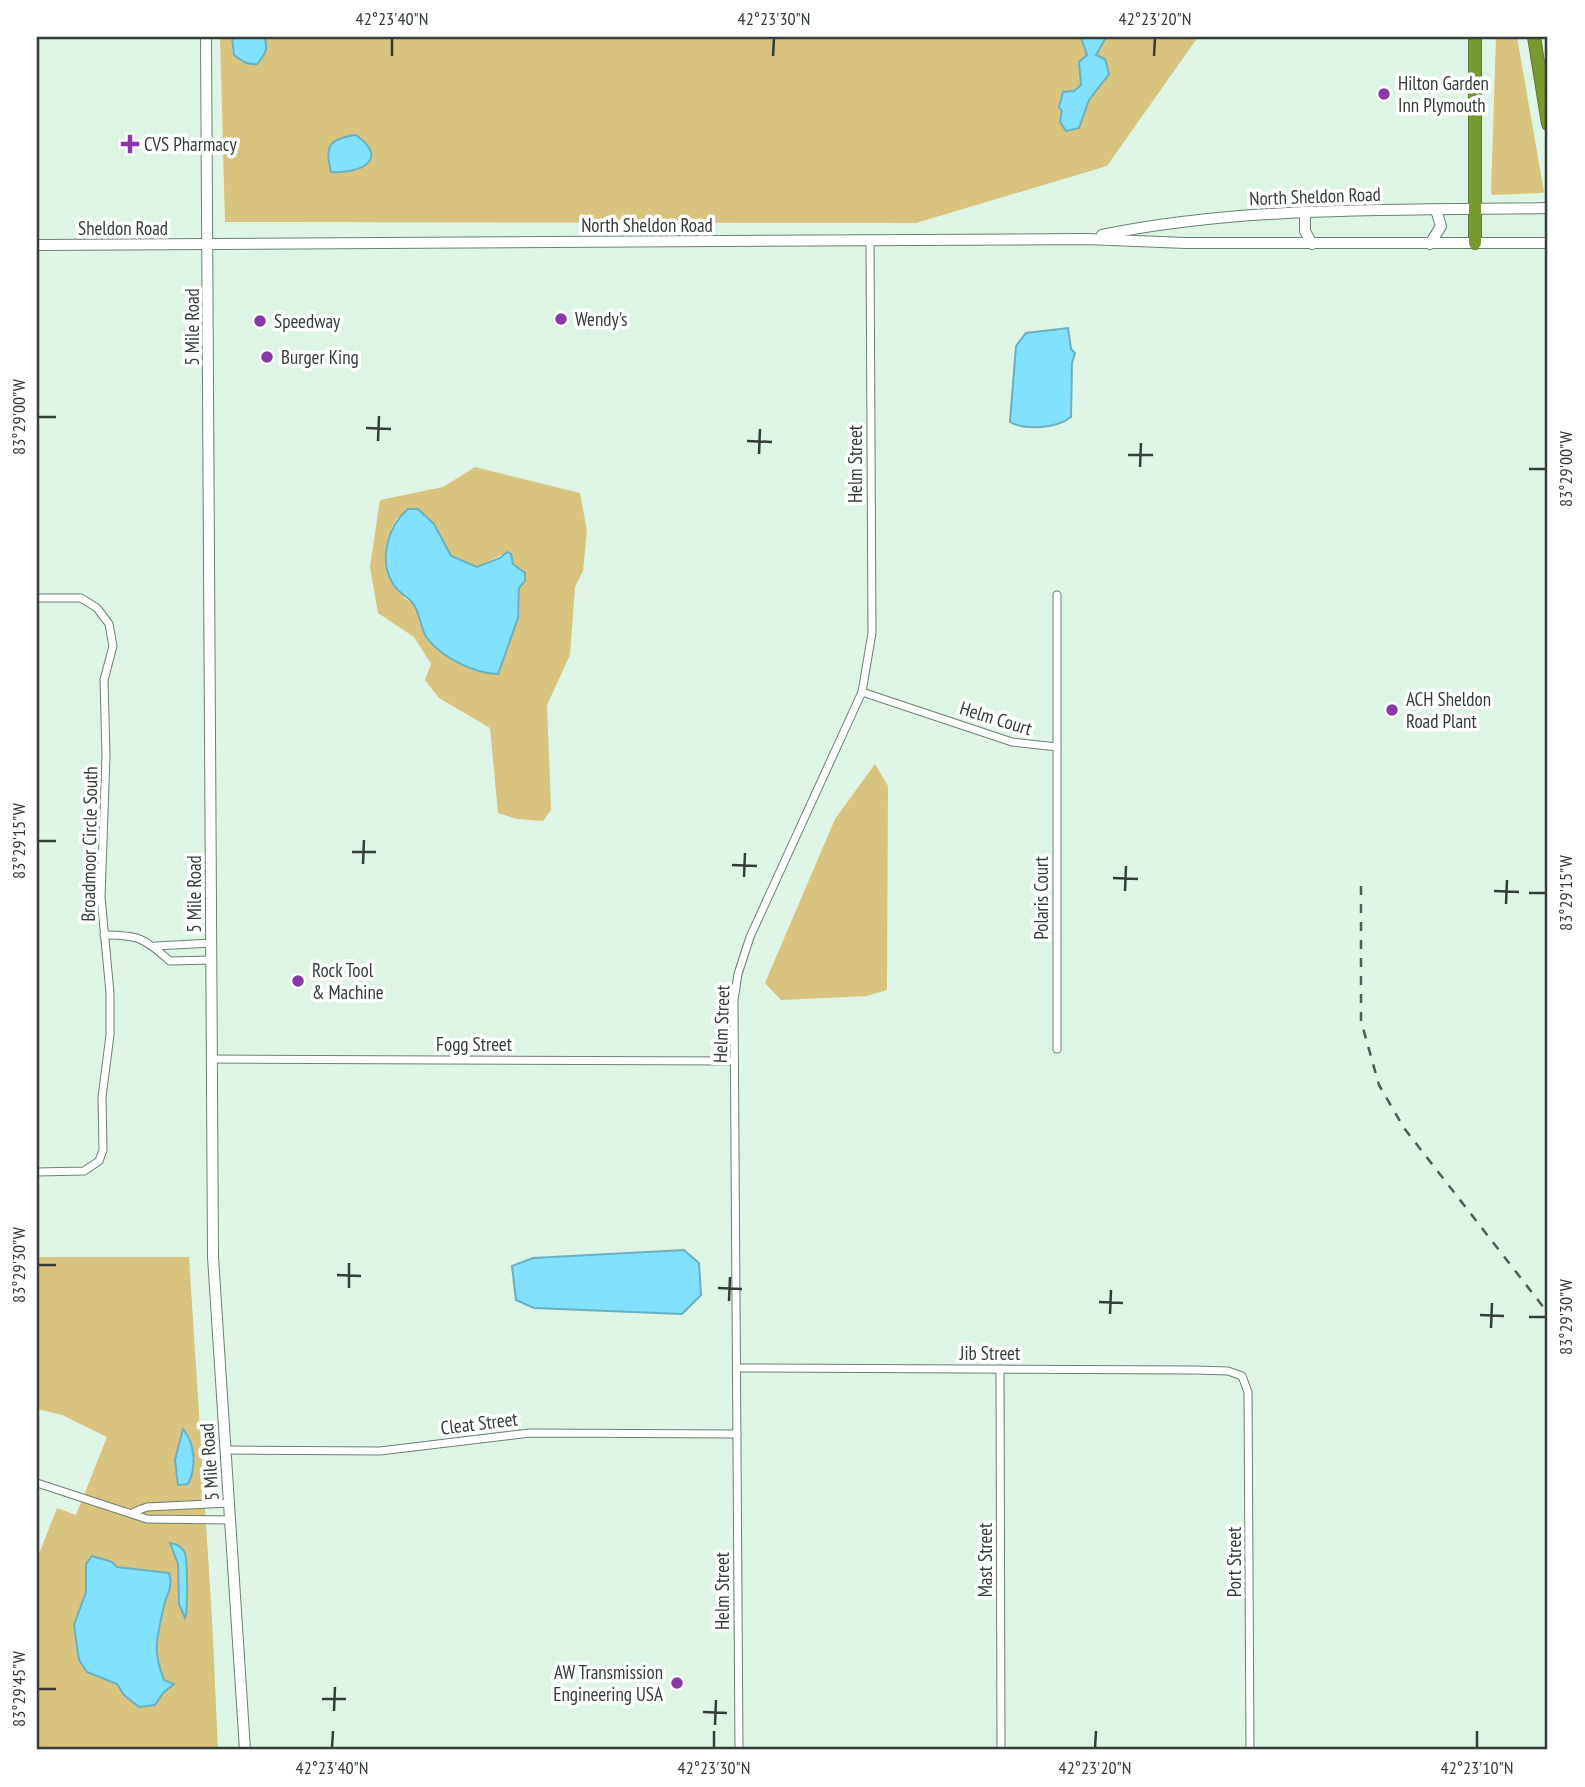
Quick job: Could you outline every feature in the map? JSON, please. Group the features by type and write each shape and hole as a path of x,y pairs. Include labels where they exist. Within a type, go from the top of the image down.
{"highway":[{"path":"1475,37 1475,243"},
{"path":"1534,37 1548,124"}],"main road":[{"name":"5 Mile Road","path":"206,37 213,1257 245,1750"},
{"name":"North Sheldon Road","path":"1086,239 1138,228 1305,212 1548,208"},
{"path":"1430,244 1441,226 1436,210"},
{"path":"1305,212 1305,231 1312,244"},
{"name":"North Sheldon Road","path":"209,246 1086,239 1312,244 1548,243"},
{"name":"Sheldon Road","path":"37,245 209,246"}],"street":[{"name":"Helm Street","path":"739,1750 734,1000 744,953 862,692 872,634 870,241"},
{"name":"Helm Court","path":"862,692 1012,742 1057,747 1057,595"},
{"name":"Broadmoor Circle South","path":"37,598 81,598 97,608 109,624 113,646 104,680 106,756 101,897 110,1035 102,1097 103,1150 93,1168 74,1173 37,1172"},
{"name":"Polaris Court","path":"1056,1049 1057,747"},
{"path":"104,935 134,935 156,946 170,961 212,960"},
{"path":"156,946 212,943"},
{"name":"Fogg Street","path":"212,1059 734,1061"},
{"name":"Jib Street","path":"737,1368 1228,1371 1242,1376"},
{"name":"Mast Street","path":"1000,1369 1001,1750"},
{"name":"Port Street","path":"1242,1376 1248,1392 1250,1750"},
{"name":"Cleat Street","path":"226,1450 380,1451 530,1433 737,1434"},
{"path":"37,1483 83,1500 134,1512 147,1519 230,1520"},
{"path":"134,1512 147,1507 229,1503"}],"shaded area":[{"path":"220,37 1198,37 1107,166 916,223 225,222"},
{"path":"1496,37 1517,37 1544,192 1542,193 1491,193"},
{"path":"475,467 580,493 587,531 583,571 575,587 570,655 547,705 551,810 543,821 517,819 498,813 490,728 439,698 425,680 431,664 414,637 378,613 370,567 380,500 443,487","holes":["418,509 434,524 450,556 477,567 507,552 511,554 513,564 521,569 525,581 519,588 518,618 498,674 441,649 428,639 413,603 405,599 386,564 392,527 397,518"]},
{"path":"875,764 888,786 887,990 867,996 781,1000 765,983 835,819"},
{"path":"37,1257 189,1257 218,1750 37,1750 37,1559 57,1508 76,1515 107,1437 62,1415 37,1409"}],"water":[{"path":"232,37 264,37 265,51 257,64 250,64 234,55"},
{"path":"1081,37 1106,37 1096,55 1105,59 1109,74 1089,100 1079,128 1066,131 1060,122 1062,111 1059,107 1063,92 1074,91 1081,85 1079,62 1087,55"},
{"path":"356,135 371,152 367,164 352,171 331,172 328,156 330,146 339,139"},
{"path":"1068,328 1071,349 1075,353 1072,363 1071,417 1058,424 1041,427 1024,427 1010,422 1016,346 1026,333"},
{"path":"408,509 418,509 434,524 451,556 477,567 500,558 507,552 511,554 513,564 525,573 525,581 519,588 518,618 498,674 469,668 441,652 427,638 415,606 393,584 386,565 387,544 395,525"},
{"path":"684,1250 699,1263 701,1295 682,1314 534,1308 516,1300 512,1266 533,1258"},
{"path":"183,1429 190,1442 194,1463 188,1484 178,1485 175,1460"},
{"path":"170,1543 181,1548 185,1555 185,1618 179,1604 178,1564"},
{"path":"92,1556 112,1562 117,1567 169,1573 170,1588 159,1629 157,1652 164,1680 174,1684 163,1693 155,1705 139,1707 124,1695 117,1684 87,1672 79,1660 74,1625 86,1592 86,1564"}],"railway":[{"path":"1361,886 1361,1021 1379,1085 1404,1128 1548,1313"}],"place":[{"name":"Hilton Garden Inn Plymouth","path":"1384,94"},
{"name":"CVS Pharmacy","path":"130,144"},
{"name":"Wendy's","path":"561,319"},
{"name":"Speedway","path":"260,321"},
{"name":"Burger King","path":"267,357"},
{"name":"ACH Sheldon Road Plant","path":"1392,710"},
{"name":"Rock Tool & Machine","path":"298,981"},
{"name":"AW Transmission Engineering USA","path":"677,1683"}]}
